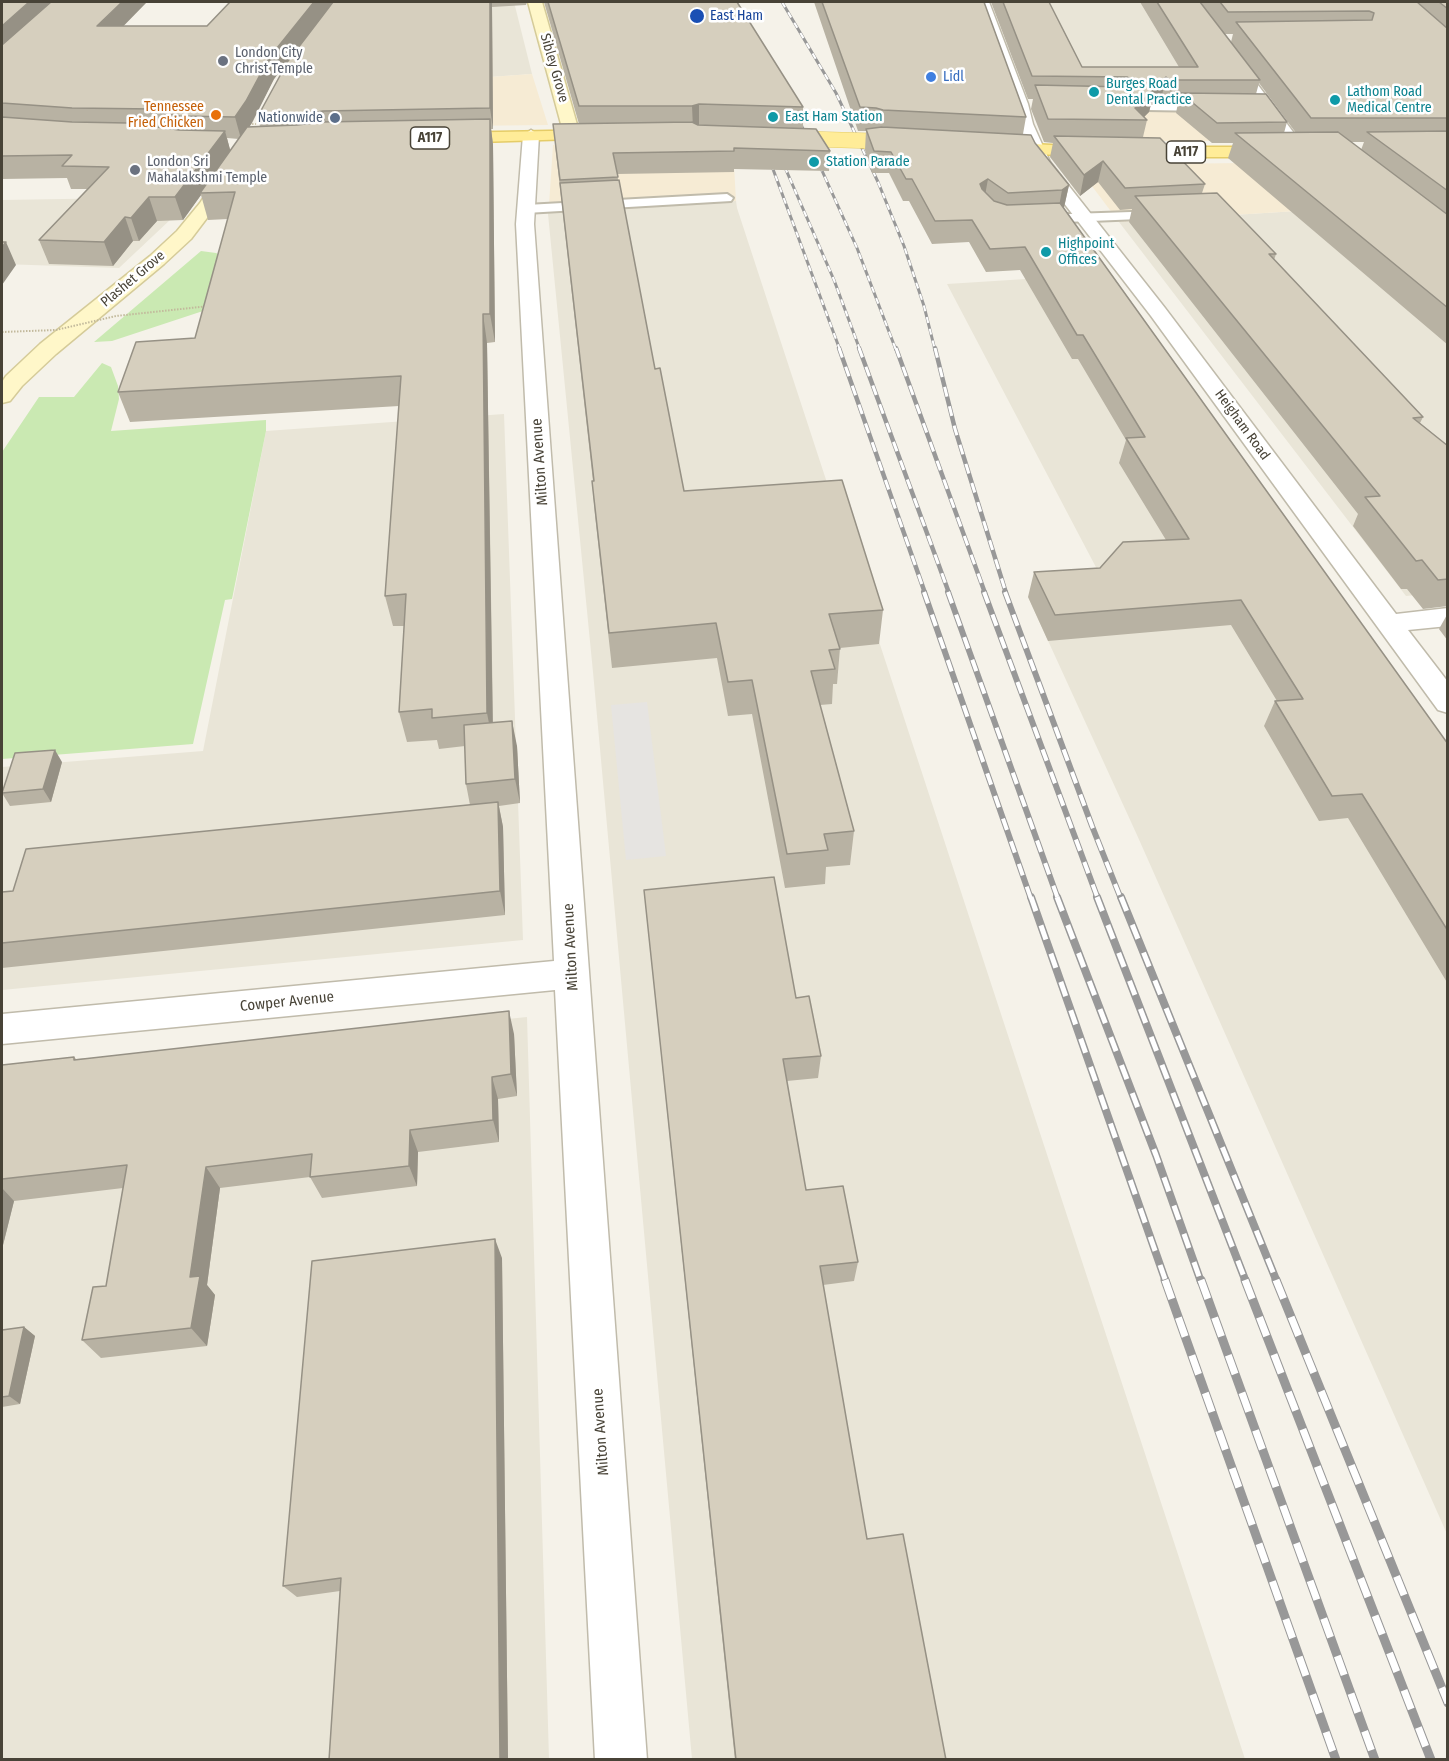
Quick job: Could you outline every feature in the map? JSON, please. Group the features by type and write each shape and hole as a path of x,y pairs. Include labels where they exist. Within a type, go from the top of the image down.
{"main road":[{"name":"Sibley Grove","path":"535,2 572,135"},
{"name":"A117","path":"430,138 618,135"},
{"path":"765,137 880,141"},
{"name":"A117","path":"976,146 1088,152 1318,152"},
{"name":"Plashet Grove","path":"2,396 14,381 48,349 157,260 184,235 207,206 241,153"}],"street":[{"name":"Heigham Road","path":"982,2 1024,104 1024,124 1042,163 1158,312 1448,703"},
{"path":"1190,2 1221,39 1262,109 1299,152"},
{"name":"Milton Avenue","path":"531,135 525,235 621,1760"},
{"path":"1389,623 1448,617"},
{"name":"Cowper Avenue","path":"2,1029 572,974"}],"lane":[{"path":"1151,108 1222,109"},
{"path":"526,209 727,198"},
{"path":"1023,220 1170,214"}],"path":[{"path":"2,332 56,330 116,316 217,305"}],"shaded area":[{"path":"361,2 514,2 532,74 462,79"},
{"path":"1002,2 1171,2 1239,100 1041,95"},
{"path":"532,74 548,125 283,128 462,79"},
{"path":"1135,95 1239,100 1269,141 1060,141"},
{"path":"553,145 733,147 736,201 620,206 549,205"},
{"path":"1327,162 1297,211 1119,222 1076,165"},
{"path":"187,197 171,219 119,268 2,264 2,200"},
{"path":"736,201 1245,1759 692,1759 593,672 548,214 549,210"},
{"path":"1297,211 1447,257 1447,592 1406,596 1119,222"},
{"path":"1105,274 1447,761 1447,1534 1137,835 1028,597 1109,592 947,284"},
{"path":"504,414 523,940 2,990 2,767 203,751 266,431"},
{"path":"647,702 666,856 626,860 611,705"},
{"path":"527,1017 549,1759 2,1759 2,1071"}],"green space":[{"path":"201,251 216,253 227,259 203,311 112,341 94,342"},
{"path":"102,363 111,367 118,386 119,399 111,431 266,420 266,431 232,599 225,600 193,744 2,759 2,452 39,397 74,397"}],"building":[{"path":"2,2 29,2 2,26"},
{"path":"51,2 122,2 97,26 207,26 230,2 314,2 269,58 235,117 180,116 164,114 155,109 72,108 2,103 2,45"},
{"path":"333,2 490,2 490,108 323,111 298,115 258,116 288,61"},
{"path":"548,2 737,2 803,107 699,104 692,106 579,106"},
{"path":"822,2 984,2 1026,117 860,107"},
{"path":"1003,2 1049,2 1082,67 1198,67 1157,2 1200,2 1260,80 1170,80 1166,77 1163,80 1151,81 1151,88 1154,89 1135,108 1147,120 1048,119 1035,85 1127,87 1134,81 1127,77 1032,76"},
{"path":"1220,2 1417,2 1448,29 1448,118 1311,118 1236,22 1372,20 1374,13 1369,11 1228,12"},
{"path":"1439,2 1448,2 1448,9"},
{"path":"1181,93 1266,94 1287,122 1217,123"},
{"path":"2,117 128,123 179,130 225,131 175,197 149,197 131,218 125,217 104,242 39,240 109,167 62,166 72,155 2,156"},
{"path":"490,119 490,314 483,314 487,713 432,718 432,709 399,712 406,594 385,596 401,376 118,392 136,342 195,338 235,192 200,193 247,127 322,122"},
{"path":"692,122 698,125 816,129 830,151 734,148 734,151 613,153 618,177 560,180 553,124"},
{"path":"882,127 1031,135 1069,185 1062,190 1008,193 988,179 980,184 994,201 1007,205 1060,203 1448,744 1448,931 1362,794 1332,796 1275,701 1303,699 1241,600 1055,615 1034,572 1100,568 1123,542 1189,539 1126,438 1145,437 1083,335 1077,335 1025,247 990,249 972,220 935,221 912,179 906,179 891,152 874,151 866,129"},
{"path":"1448,131 1448,191 1367,132"},
{"path":"1338,132 1448,215 1448,308 1235,133"},
{"path":"1054,136 1160,138 1205,184 1125,188 1103,161 1084,175"},
{"path":"619,180 655,369 660,368 684,491 842,480 883,610 829,614 840,649 829,650 835,669 811,671 854,831 824,834 828,850 787,854 752,680 728,682 716,623 609,633 560,183"},
{"path":"1217,193 1276,254 1269,254 1423,417 1413,418 1448,446 1448,579 1438,580 1422,560 1416,561 1365,497 1380,496 1135,196"},
{"path":"512,721 515,779 466,784 464,725"},
{"path":"55,750 43,789 2,793 15,753"},
{"path":"498,802 500,891 2,943 2,892 13,891 26,849"},
{"path":"774,877 796,998 809,996 821,1056 783,1059 806,1190 843,1186 858,1262 820,1266 867,1539 903,1534 946,1760 736,1760 644,890"},
{"path":"509,1011 511,1074 492,1077 493,1120 410,1130 409,1166 310,1177 312,1154 206,1167 190,1277 200,1276 191,1328 82,1340 93,1287 106,1286 127,1165 2,1179 2,1065 74,1057 74,1060"},
{"path":"495,1239 500,1760 329,1760 341,1578 283,1586 312,1261"},
{"path":"24,1327 9,1396 2,1397 2,1330"}],"railway":[{"path":"782,2 836,93 878,182 904,246 924,306 935,350"},
{"path":"795,111 857,248 896,350"},
{"path":"767,153 840,350"},
{"path":"780,156 834,280 860,350"},
{"path":"839,348 925,593"},
{"path":"859,348 949,593"},
{"path":"896,348 985,593"},
{"path":"935,348 955,429 1006,593"},
{"path":"924,592 1031,899"},
{"path":"948,592 1058,899"},
{"path":"984,592 1098,899"},
{"path":"1005,592 1121,899"},
{"path":"1031,897 1166,1282"},
{"path":"1057,897 1156,1155 1201,1282"},
{"path":"1097,897 1246,1282"},
{"path":"1121,897 1277,1282"},
{"path":"1165,1280 1336,1760"},
{"path":"1201,1280 1375,1760"},
{"path":"1245,1280 1431,1760"},
{"path":"1276,1280 1448,1703"}],"place":[{"name":"East Ham","path":"697,16"},
{"name":"London City Christ Temple","path":"223,61"},
{"name":"Lidl","path":"931,77"},
{"name":"Burges Road Dental Practice","path":"1094,92"},
{"name":"Lathom Road Medical Centre","path":"1335,100"},
{"name":"Tennessee Fried Chicken","path":"216,115"},
{"name":"East Ham Station","path":"773,117"},
{"name":"Nationwide","path":"335,118"},
{"name":"Station Parade","path":"814,162"},
{"name":"London Sri Mahalakshmi Temple","path":"135,170"},
{"name":"Highpoint Offices","path":"1046,252"}]}
